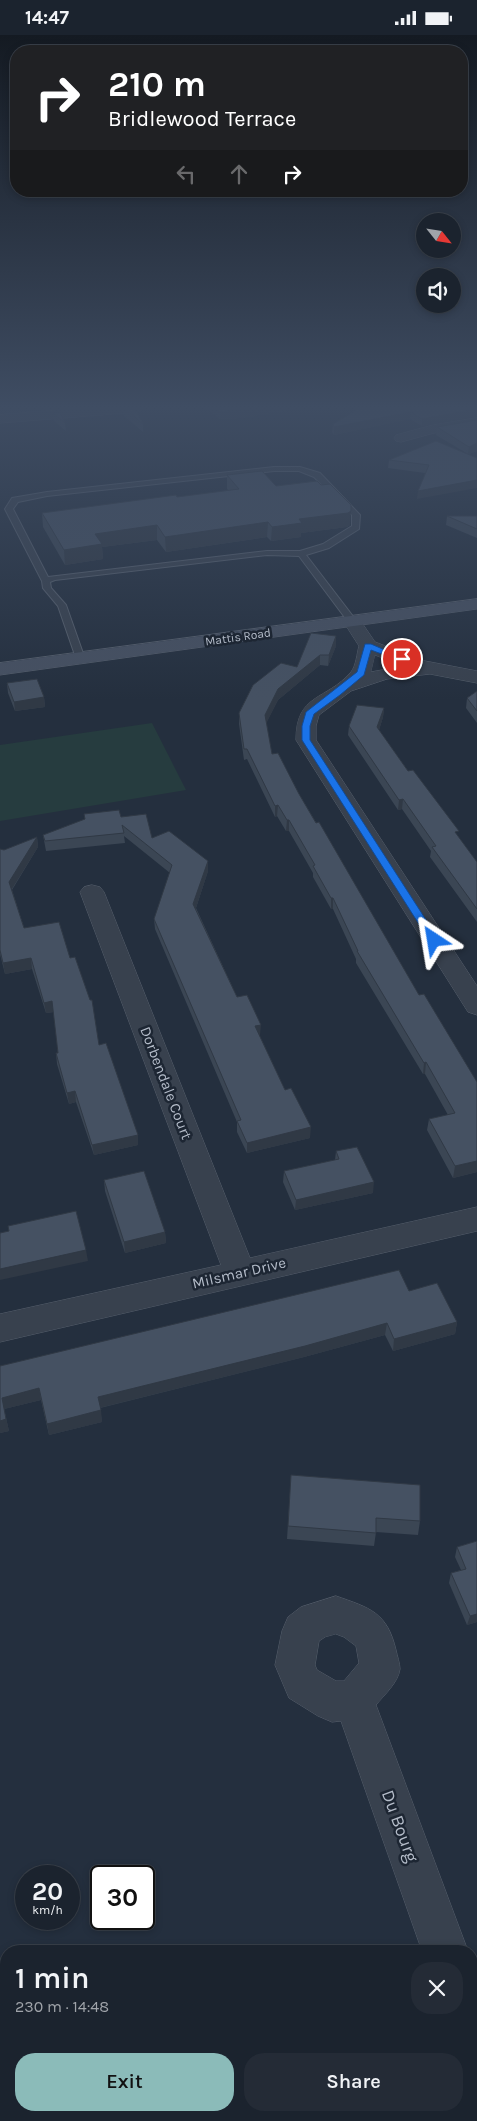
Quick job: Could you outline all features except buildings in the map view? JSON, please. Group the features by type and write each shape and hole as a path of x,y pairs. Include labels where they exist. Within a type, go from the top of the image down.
{"main road":[{"name":"Mattis Road","path":"0,669 477,604"}],"street":[{"path":"352,621 368,646 420,666 477,677"},
{"path":"368,646 361,673 344,688 310,712 306,726 306,740 477,1006"},
{"path":"344,688 384,674 431,668"},
{"name":"Dorbendale Court","path":"92,892 240,1273"},
{"name":"Milsmar Drive","path":"0,1328 477,1219"},
{"name":"Du Bourg","path":"354,1700 443,1945"}],"lane":[{"path":"11,505 9,509 46,581 47,588 62,605 80,659"},
{"path":"46,581 54,578 266,553 301,554 326,545 356,527 356,515 347,505"},
{"path":"301,554 352,621"}],"green space":[{"path":"152,723 186,790 0,821 0,745"}],"route":[{"path":"402,659 368,646 361,673 338,693 310,712 306,726 306,740 434,940"}]}
